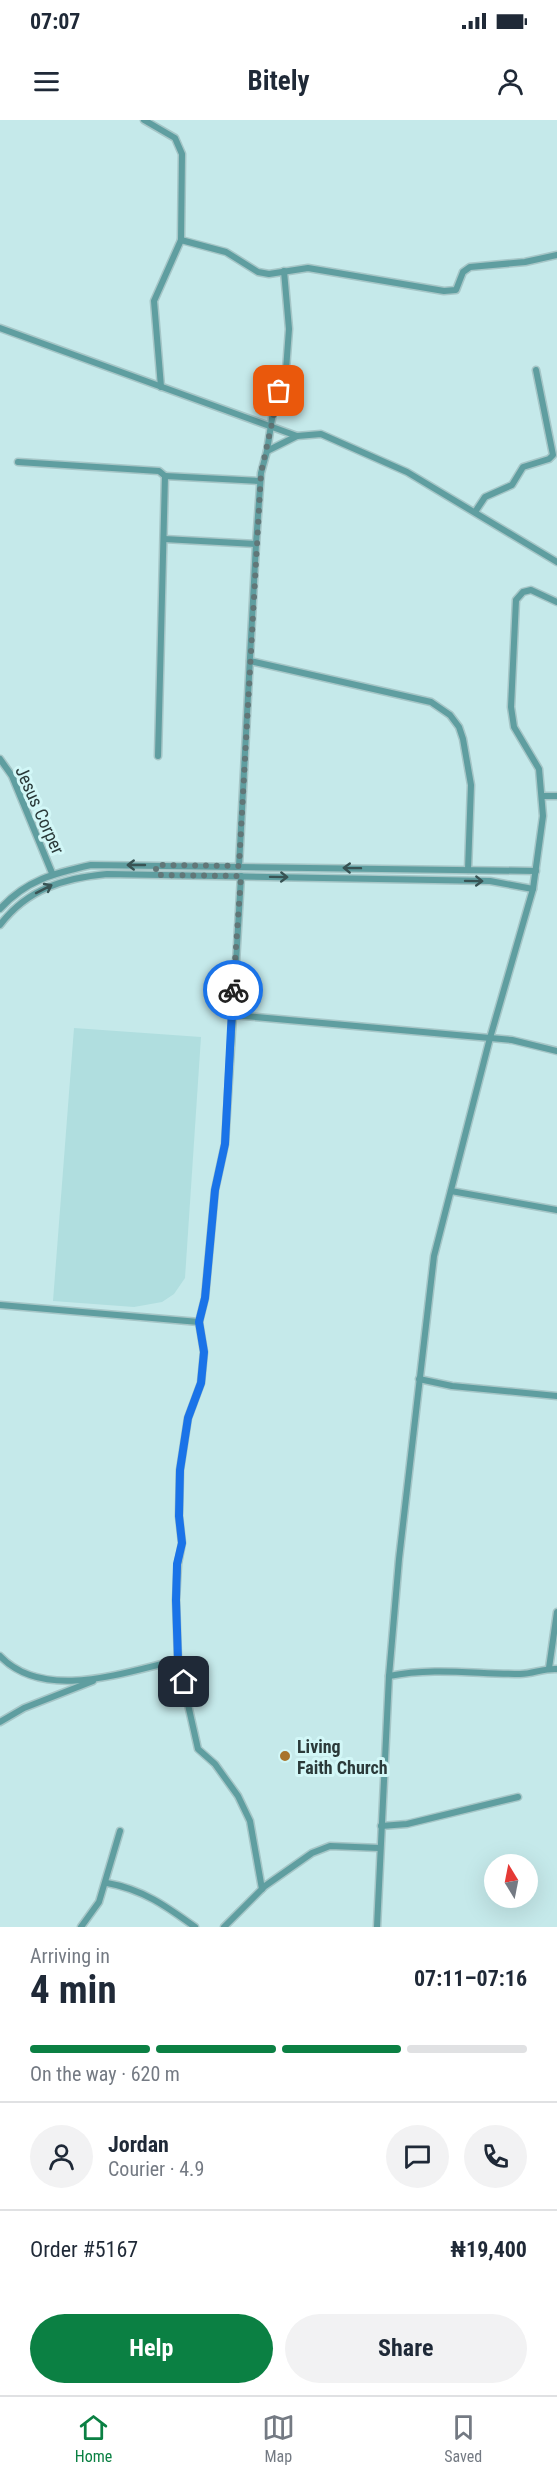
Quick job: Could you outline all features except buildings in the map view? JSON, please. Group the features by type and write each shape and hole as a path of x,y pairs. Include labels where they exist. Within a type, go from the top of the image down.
{"street":[{"path":"144,120 175,138 182,154 181,240 154,301 161,387"},
{"path":"181,240 226,252 258,272 308,267 399,285 450,291 459,287 463,272 470,267 525,262 557,255"},
{"path":"239,866 260,481 273,412 286,370 289,329 285,271"},
{"path":"0,328 297,436"},
{"path":"475,512 485,496 512,485 524,467 549,459 553,454 536,370"},
{"path":"267,451 297,436 321,434 407,472 557,562"},
{"path":"18,462 159,471 165,476 260,481"},
{"path":"158,756 165,476"},
{"path":"164,538 256,544"},
{"path":"377,1927 389,1676 399,1559 434,1256 536,871 543,796 539,769 514,727 511,707 516,600 523,592 531,590 557,602"},
{"path":"250,661 431,702 450,715 459,727 471,785 468,870"},
{"name":"Jesus Corper","path":"0,759 12,776 52,873"},
{"path":"543,796 557,796"},
{"path":"0,909 17,892 52,873 91,865 536,871"},
{"path":"156,865 156,875"},
{"path":"386,868 386,879"},
{"path":"0,925 22,902 54,884 107,874 490,881 533,889"},
{"path":"241,876 225,1144 215,1190 205,1298 199,1322 204,1352 201,1383 188,1418 180,1470 179,1516 182,1543 177,1564 176,1600 178,1660 198,1749 215,1764 238,1796 250,1821 262,1889"},
{"path":"233,1015 512,1040 557,1051"},
{"path":"451,1191 557,1210"},
{"path":"0,1305 199,1322"},
{"path":"419,1379 452,1386 557,1396"},
{"path":"549,1668 557,1612"},
{"path":"0,1656 8,1664 39,1678 94,1681"},
{"path":"0,1722 24,1708 94,1681 178,1660"},
{"path":"389,1676 417,1670 522,1674 549,1668 557,1669"},
{"path":"381,1826 407,1824 518,1797"},
{"path":"81,1927 99,1902 107,1883 120,1831"},
{"path":"224,1927 262,1889 322,1848 380,1848"},
{"path":"107,1883 132,1888 163,1904 195,1927"}],"shaded area":[{"path":"74,1028 201,1037 185,1278 174,1294 162,1302 134,1307 53,1301"}],"way so far":[{"path":"233,990 241,876 156,875 156,865 239,866 261,473 279,391"}],"place":[{"name":"Living Faith Church","path":"285,1756"}],"route":[{"path":"184,1682 178,1660 176,1600 177,1564 182,1543 179,1516 180,1470 188,1418 201,1383 204,1352 199,1322 205,1298 215,1190 225,1144 233,990"}]}
